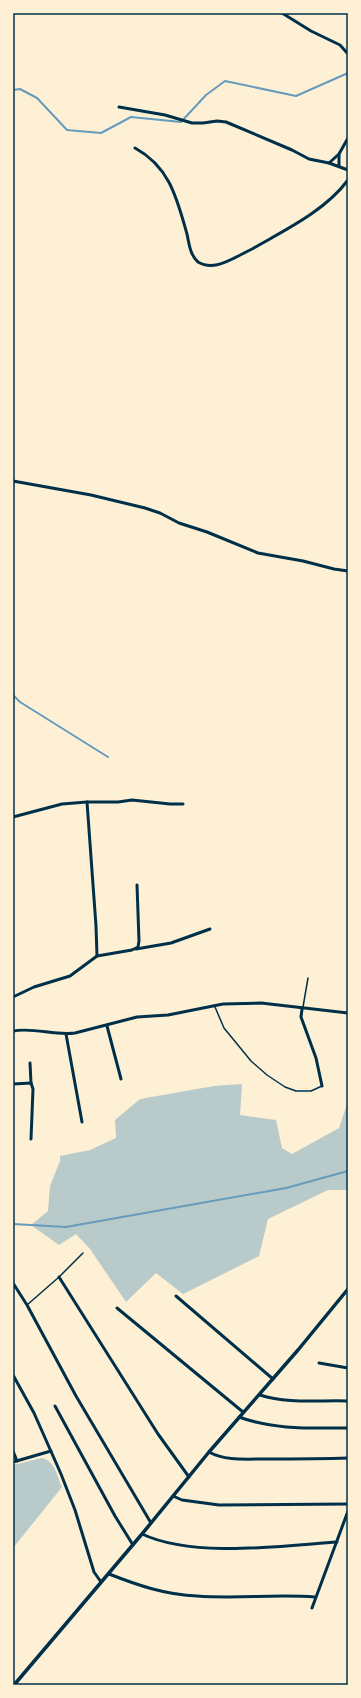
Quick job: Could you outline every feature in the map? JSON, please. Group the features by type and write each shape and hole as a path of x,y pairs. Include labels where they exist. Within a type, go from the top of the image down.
{"street":[{"path":"282,13 311,31 340,45 348,54"},
{"path":"119,107 165,115 192,123 217,121 226,122 292,150 309,159 329,163 348,170"},
{"path":"329,163 339,154 348,138"},
{"path":"135,148 152,159 166,175 180,208 191,250 198,261 206,265 221,264 277,234 323,205 348,180"},
{"path":"339,154 339,166"},
{"path":"13,481 84,494 145,508 160,513 179,523 211,533 258,552 303,561 327,568 348,571"},
{"path":"13,817 62,804 87,802 118,802 132,800 183,804"},
{"path":"87,802 97,956"},
{"path":"136,949 139,940 137,885"},
{"path":"13,997 34,987 70,976 97,956 118,954 136,949 171,943 210,929"},
{"path":"13,1030 66,1034 90,1031 136,1017 168,1014 214,1005 262,1003 302,1009 348,1013"},
{"path":"302,1009 301,1017 316,1058 322,1086"},
{"path":"107,1026 121,1079"},
{"path":"66,1034 82,1122"},
{"path":"30,1063 30,1083 34,1096 31,1139"},
{"path":"13,1084 30,1083"},
{"path":"59,1277 154,1427 189,1477"},
{"path":"13,1283 27,1305 76,1396 151,1523"},
{"path":"14,1685 348,1289"},
{"path":"176,1296 272,1379"},
{"path":"116,1308 243,1412"},
{"path":"319,1363 348,1368"},
{"path":"13,1375 34,1413 51,1452 75,1510 94,1572 101,1582"},
{"path":"260,1395 273,1399 285,1400 348,1401"},
{"path":"55,1406 115,1516 133,1545"},
{"path":"239,1418 266,1425 285,1427 348,1428"},
{"path":"13,1451 15,1461 51,1452"},
{"path":"209,1452 236,1459 348,1458"},
{"path":"173,1496 182,1500 218,1505 348,1504"},
{"path":"312,1608 348,1511"},
{"path":"142,1534 164,1542 207,1548 254,1548 337,1542"},
{"path":"109,1574 161,1592 195,1596 315,1597"}],"lane":[{"path":"302,1009 308,978"},
{"path":"214,1005 224,1028 248,1058 262,1072 285,1087 296,1091 311,1091 322,1086"},
{"path":"27,1305 59,1277 83,1253"}],"shaded area":[{"path":"242,1084 240,1115 276,1120 282,1148 292,1154 339,1128 348,1101 348,1190 328,1190 268,1219 259,1256 183,1294 156,1273 126,1302 90,1249 76,1234 59,1245 31,1225 48,1211 50,1186 60,1161 60,1156 90,1150 116,1138 115,1120 140,1099 214,1086"},
{"path":"42,1458 50,1462 53,1466 62,1487 13,1548 13,1465"}],"waterway":[{"path":"13,90 20,89 37,98 67,130 101,133 131,117 181,122 206,95 225,81 296,96 348,73"},
{"path":"13,695 20,702 108,757"},
{"path":"13,1224 66,1227 286,1188 348,1171"}]}
